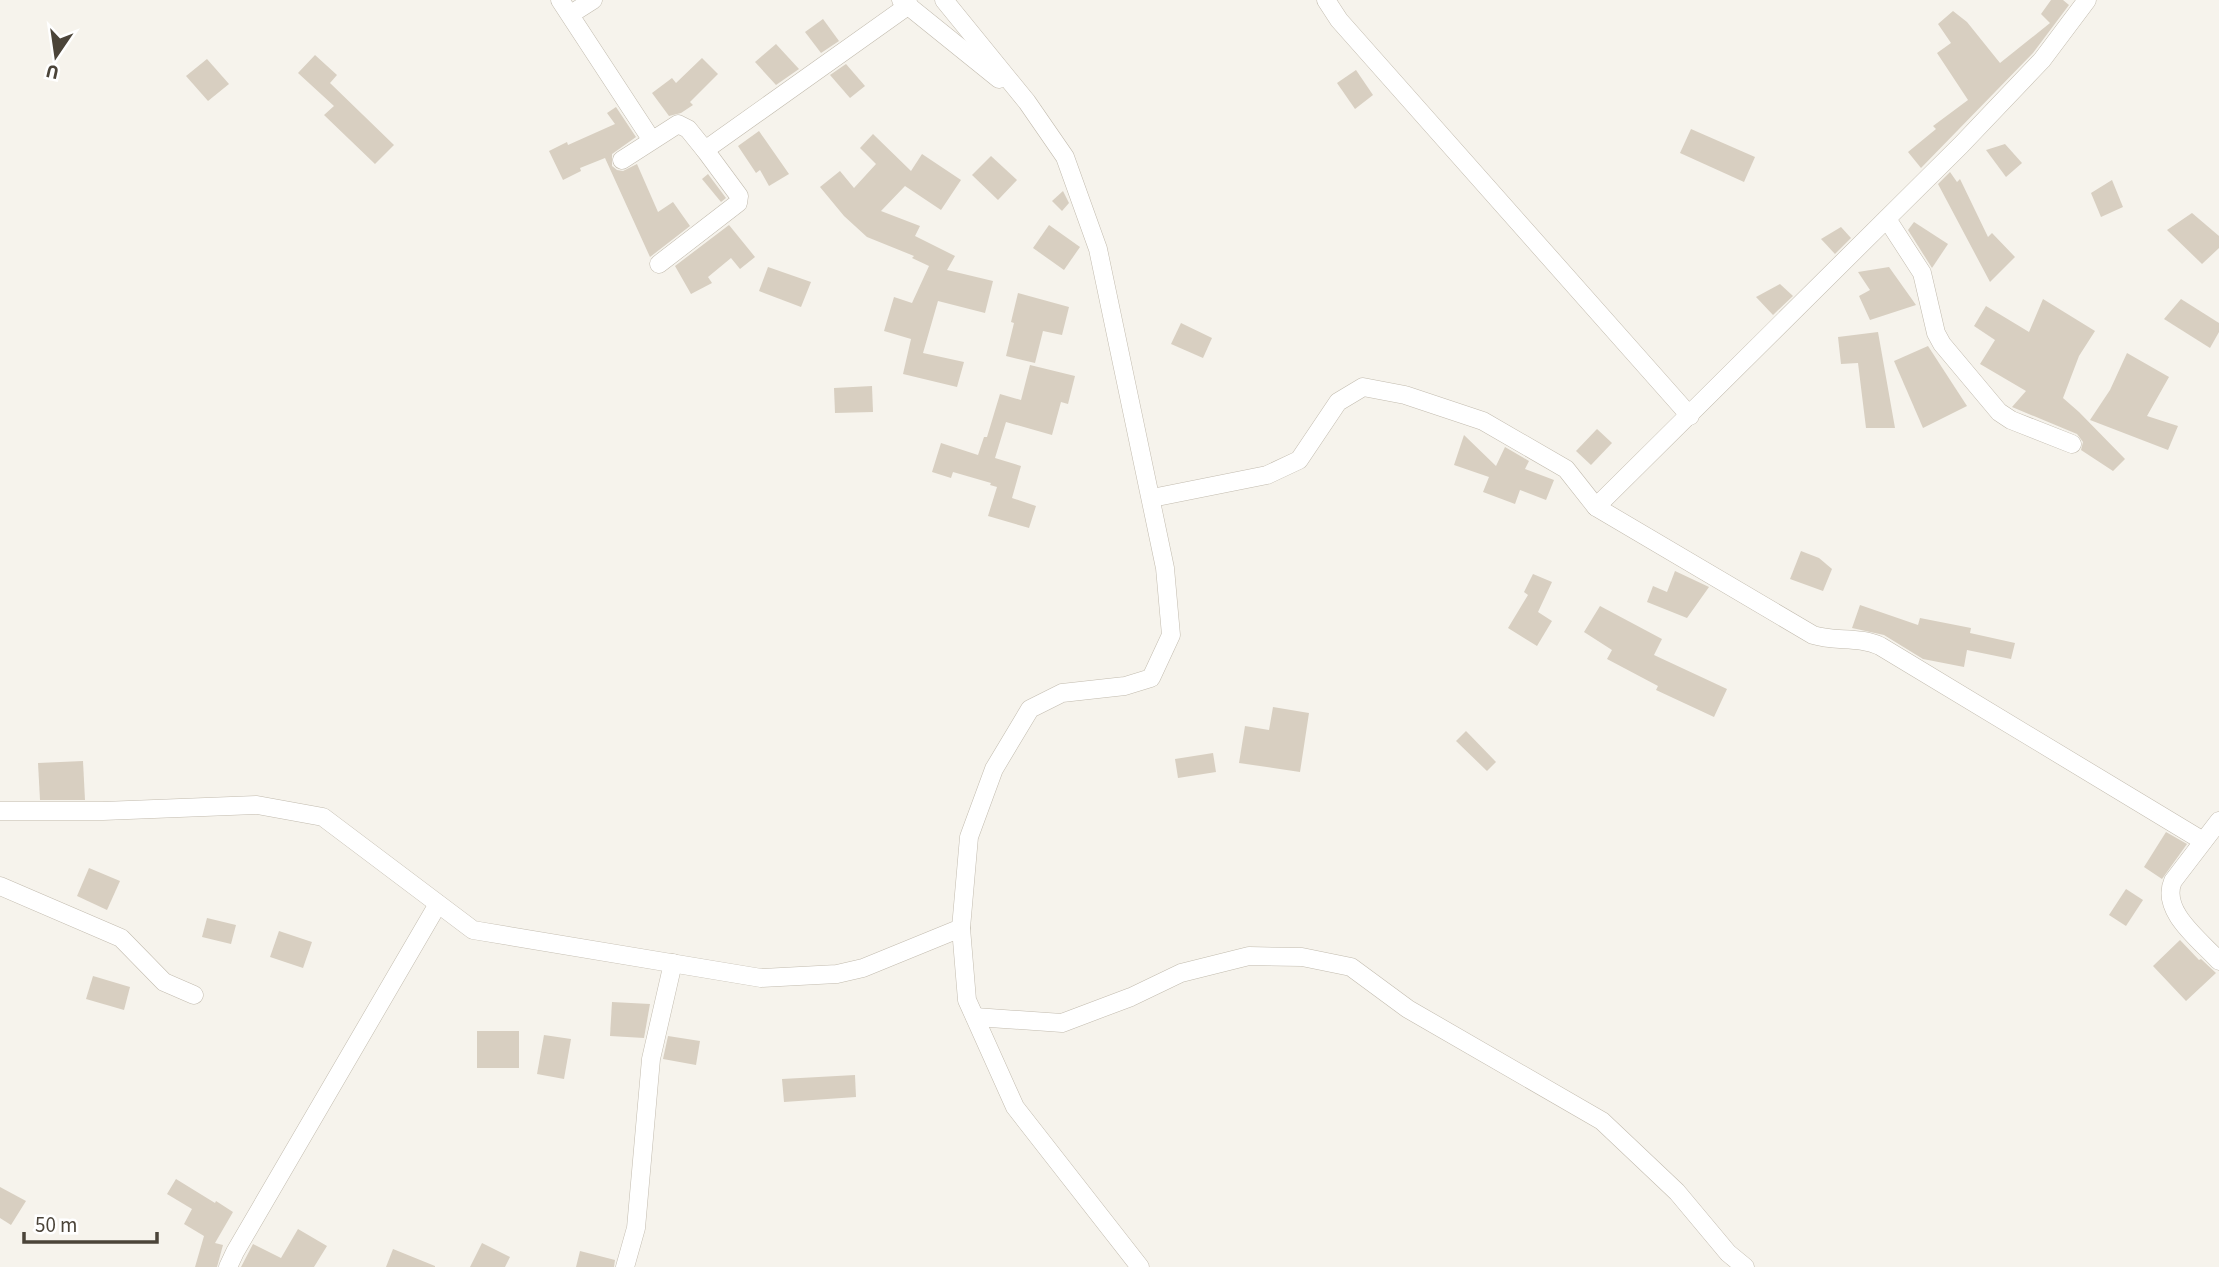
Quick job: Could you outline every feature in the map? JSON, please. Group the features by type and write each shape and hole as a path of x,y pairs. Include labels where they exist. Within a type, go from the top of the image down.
{"street":[{"path":"593,0 566,7 651,139"},
{"path":"944,0 1027,102 1065,157 1098,249 1166,568 1171,635 1151,678 1125,686 1062,694 1030,709 994,769 969,837 961,928 967,1000 1015,1107 1140,1267"},
{"path":"1326,0 1339,20 1690,416"},
{"path":"1596,507 1887,219 2042,60 2087,0"},
{"path":"705,149 905,3 1027,102"},
{"path":"622,160 677,124 688,129 739,196 738,203 659,264"},
{"path":"1887,219 1922,273 1936,333 1942,344 1988,402 2011,420 2072,444"},
{"path":"1152,498 1267,475 1299,460 1338,402 1363,387 1405,396 1483,421 1566,469 1596,507 1813,635 1861,640 1880,646 2203,841"},
{"path":"0,811 103,811 257,805 323,817 473,930 761,978 836,974 863,968 961,928"},
{"path":"2219,821 2173,881 2169,891 2169,902 2174,912 2219,961"},
{"path":"0,886 121,938 164,982 194,995"},
{"path":"228,1267 438,904"},
{"path":"975,1017 1062,1023 1131,997 1181,973 1249,956 1302,957 1352,967 1408,1009 1602,1121 1677,1192 1728,1253 1745,1267"},
{"path":"625,1267 636,1228 651,1059 673,963"}],"building":[{"path":"2051,0 2063,0 2069,5 2033,53 1921,168 1908,152 1936,129 1933,126 1968,100 1937,53 1951,43 1938,24 1953,11 1967,22 2000,63 2050,23 2041,14"},
{"path":"823,19 839,41 821,53 805,32"},
{"path":"776,44 799,69 776,85 755,62"},
{"path":"315,55 337,75 330,83 394,145 375,164 324,115 334,106 298,73"},
{"path":"702,58 718,74 690,102 693,105 681,113 669,116 652,93 672,78 676,83"},
{"path":"207,59 229,84 208,101 186,76"},
{"path":"846,64 865,86 850,98 830,75"},
{"path":"1356,70 1373,95 1355,109 1337,83"},
{"path":"616,107 636,137 612,154 612,166 623,171 637,164 658,212 673,202 690,226 650,257 605,158 580,168 581,171 563,180 549,151 615,124 607,113"},
{"path":"1691,129 1755,157 1744,182 1680,153"},
{"path":"759,131 789,174 769,186 760,170 756,173 738,146"},
{"path":"873,134 911,171 922,154 961,180 941,210 905,186 881,211 920,226 915,236 955,256 947,270 993,281 985,313 938,301 923,353 964,362 957,387 903,374 911,339 884,331 894,297 912,303 929,266 912,258 914,256 867,237 844,216 820,187 840,171 854,188 876,164 860,148"},
{"path":"2005,144 2022,163 2006,177 1986,150"},
{"path":"991,156 1017,180 998,200 972,175"},
{"path":"1950,172 1957,182 1960,179 1988,237 1992,233 2015,257 1990,282 1938,184"},
{"path":"708,174 726,198 721,202 702,179"},
{"path":"2112,180 2123,207 2101,217 2091,193"},
{"path":"1063,191 1069,203 1062,211 1052,201"},
{"path":"2192,213 2219,236 2219,248 2202,264 2167,230"},
{"path":"1914,222 1948,244 1932,268 1908,230"},
{"path":"729,225 755,257 740,269 731,258 708,277 712,283 691,294 675,266"},
{"path":"1049,225 1080,247 1064,270 1033,248"},
{"path":"1841,227 1851,238 1835,254 1821,239"},
{"path":"768,267 811,282 801,307 759,291"},
{"path":"1889,267 1916,305 1870,320 1859,296 1870,290 1858,272"},
{"path":"1780,284 1793,296 1773,315 1756,297"},
{"path":"1018,293 1069,307 1062,335 1043,331 1035,363 1006,356"},
{"path":"2043,299 2095,331 2079,356 2063,398 2125,459 2113,471 2081,450 2083,442 2077,434 2012,407 2026,391 1980,364 1995,340 1974,326 1986,306 2029,332"},
{"path":"2181,299 2219,323 2219,332 2210,348 2164,319"},
{"path":"1181,323 1212,338 1203,358 1171,344"},
{"path":"1878,332 1895,428 1866,428 1858,363 1841,364 1838,337"},
{"path":"1928,346 1967,406 1923,428 1894,361"},
{"path":"2127,353 2169,377 2147,416 2178,426 2168,450 2090,420 2110,390"},
{"path":"1030,365 1075,376 1068,404 1061,402 1052,435 1006,422 995,458 1021,466 1012,498 1036,506 1029,528 988,516 997,487 990,485 991,483 953,472 951,478 932,472 941,443 978,455 984,437 987,437 1000,394 1021,400"},
{"path":"872,386 873,412 835,413 834,388"},
{"path":"1597,429 1612,443 1591,465 1576,451"},
{"path":"1464,435 1496,466 1505,447 1529,461 1525,469 1554,480 1546,500 1520,490 1515,504 1483,492 1489,477 1454,465"},
{"path":"1801,551 1819,558 1832,569 1823,591 1790,579"},
{"path":"1675,571 1709,587 1687,618 1647,602 1653,586 1667,592"},
{"path":"1533,574 1552,582 1538,612 1552,621 1537,646 1508,628 1528,595 1524,592"},
{"path":"1860,605 1918,625 1920,618 1971,628 1970,633 2015,643 2011,659 1967,650 1964,667 1923,659 1884,635 1852,628"},
{"path":"1600,606 1662,639 1654,655 1727,689 1714,717 1656,690 1658,686 1607,659 1612,650 1584,632"},
{"path":"1273,707 1309,713 1300,772 1239,763 1245,726 1269,730"},
{"path":"1466,731 1496,762 1487,771 1456,741"},
{"path":"1213,753 1216,772 1178,778 1175,759"},
{"path":"83,761 85,800 40,800 38,763"},
{"path":"2166,832 2187,844 2162,879 2144,867"},
{"path":"89,868 120,881 107,910 77,896"},
{"path":"2126,889 2143,900 2126,926 2109,915"},
{"path":"207,918 236,925 231,944 202,937"},
{"path":"279,931 312,942 303,968 270,957"},
{"path":"2180,940 2216,973 2186,1001 2153,966"},
{"path":"93,976 130,987 124,1010 86,999"},
{"path":"612,1002 650,1004 644,1038 610,1036"},
{"path":"477,1031 519,1031 519,1068 477,1068"},
{"path":"544,1035 571,1039 564,1079 537,1074"},
{"path":"668,1036 700,1041 696,1065 663,1059"},
{"path":"855,1075 856,1097 784,1102 782,1079"},
{"path":"176,1179 233,1212 215,1243 223,1245 217,1267 195,1267 204,1236 184,1224 192,1209 167,1194"},
{"path":"0,1187 26,1201 11,1225 0,1218"},
{"path":"298,1229 327,1246 314,1267 241,1267 253,1244 281,1258"},
{"path":"482,1243 510,1257 505,1267 470,1267"},
{"path":"393,1249 435,1266 435,1267 386,1267"},
{"path":"580,1251 615,1260 614,1267 576,1267"}]}
